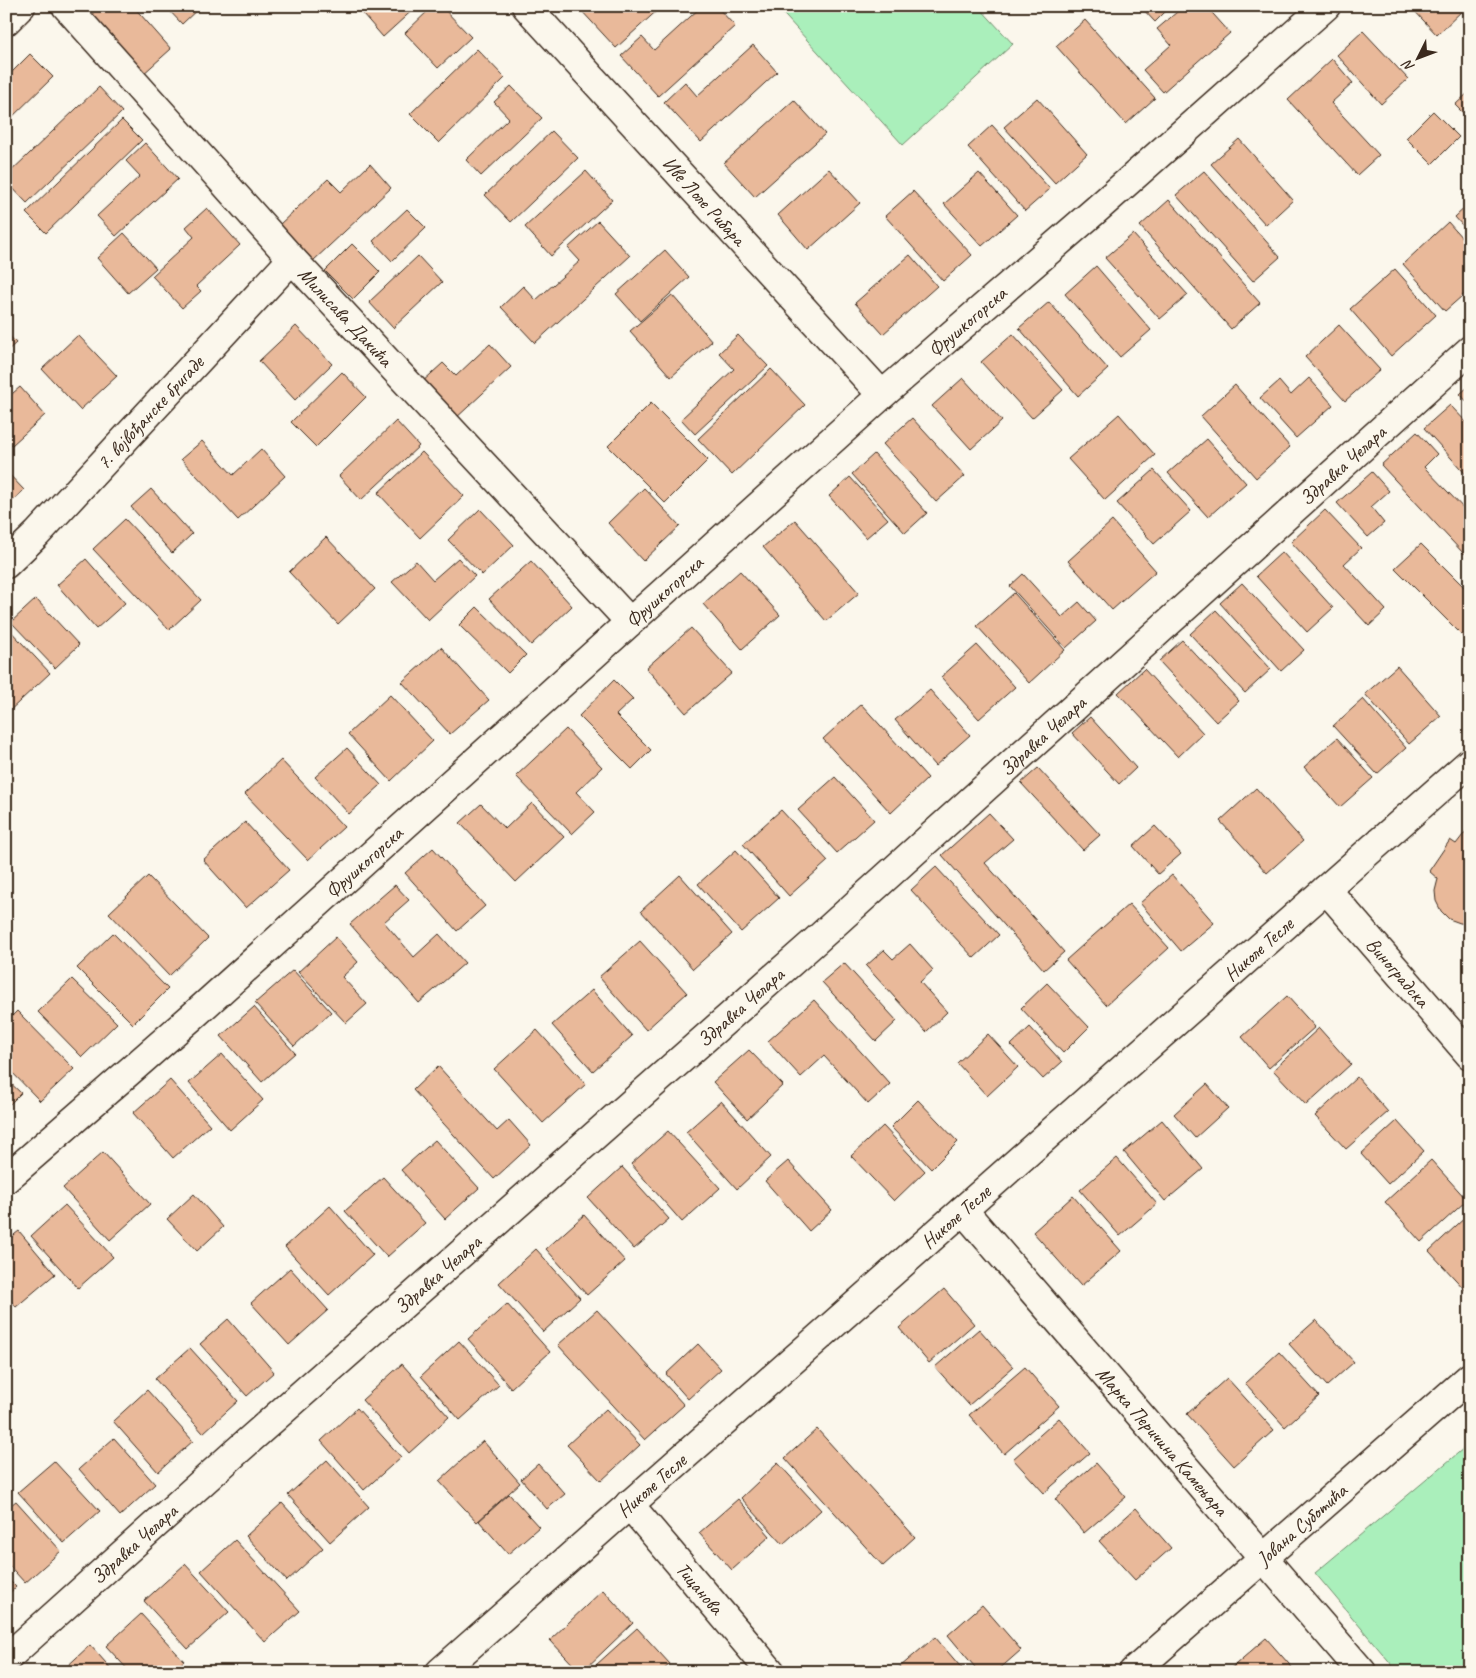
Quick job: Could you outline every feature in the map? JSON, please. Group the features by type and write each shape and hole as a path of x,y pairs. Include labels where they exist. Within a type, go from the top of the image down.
{"street":[{"path":"6,21 21,6"},
{"name":"Милисава Дакића","path":"66,6 292,259 630,622"},
{"name":"Иве Лоле Рибара","path":"526,6 882,396"},
{"name":"Фрушкогорска","path":"6,1179 194,1015 882,396 1097,209 1312,11"},
{"name":"7. војвођанске бригаде","path":"6,564 37,534 292,259"},
{"name":"Здравка Челара","path":"6,1659 243,1446 812,944 1470,350"},
{"name":"Николе Тесле","path":"440,1672 1470,762"},
{"name":"Виноградска","path":"1326,889 1470,1055"},
{"name":"Марка Перичина Камењара","path":"963,1210 1362,1672"},
{"name":"Јована Суботића","path":"1133,1672 1470,1377"},
{"name":"Тицанова","path":"629,1504 771,1672"}],"green space":[{"path":"776,6 978,6 1013,44 903,145"},
{"path":"1470,1443 1470,1666 1463,1672 1398,1672 1315,1573"}],"building":[{"path":"97,6 133,6 171,49 142,75 87,14"},
{"path":"165,6 201,6 182,24"},
{"path":"356,6 417,6 383,37"},
{"path":"433,6 441,6 471,37 438,68 405,33"},
{"path":"581,6 662,6 616,48 579,8"},
{"path":"702,6 716,6 735,26 658,96 621,56 642,37 654,50"},
{"path":"1140,6 1171,6 1155,22"},
{"path":"1184,6 1206,6 1230,33 1163,92 1143,70 1171,45 1157,29"},
{"path":"1410,6 1467,6 1437,35"},
{"path":"1085,20 1155,98 1126,124 1056,46"},
{"path":"1363,31 1408,79 1381,104 1337,55"},
{"path":"753,45 777,72 701,142 664,102 685,82 697,96"},
{"path":"477,49 505,78 439,143 410,114"},
{"path":"30,54 53,77 6,123 6,78"},
{"path":"1332,59 1353,83 1331,103 1379,155 1357,175 1288,100"},
{"path":"511,86 542,118 481,176 466,160 509,118 494,102"},
{"path":"99,87 122,112 27,203 6,181 6,176"},
{"path":"1470,91 1470,120 1455,105"},
{"path":"1037,98 1087,154 1055,183 1004,127"},
{"path":"794,100 825,134 755,197 724,163"},
{"path":"1433,111 1459,137 1432,164 1406,138"},
{"path":"122,120 142,140 46,233 26,213"},
{"path":"992,125 1050,189 1025,211 968,147"},
{"path":"552,131 578,158 511,222 485,195"},
{"path":"1239,139 1293,200 1266,225 1211,164"},
{"path":"145,143 178,179 116,236 97,216 140,176 126,161"},
{"path":"370,164 391,188 313,261 279,225 328,179 341,192"},
{"path":"829,169 860,203 808,250 778,215"},
{"path":"586,171 612,200 551,256 525,227"},
{"path":"1204,171 1280,257 1253,281 1176,195"},
{"path":"979,173 1017,215 982,246 944,204"},
{"path":"913,191 972,255 943,281 885,216"},
{"path":"1169,200 1260,303 1231,329 1140,226"},
{"path":"1470,203 1470,234 1455,217"},
{"path":"207,208 240,245 196,286 201,291 182,308 152,276 194,237 186,227"},
{"path":"407,209 426,228 392,261 373,241"},
{"path":"598,221 630,256 535,343 501,307 523,286 536,300 580,261 568,248"},
{"path":"1448,222 1470,247 1470,289 1445,311 1403,264"},
{"path":"124,233 156,268 128,293 97,258"},
{"path":"1133,234 1188,295 1160,319 1105,258"},
{"path":"352,244 380,272 353,299 325,271"},
{"path":"665,250 689,277 640,321 616,294"},
{"path":"910,255 937,286 883,334 855,303"},
{"path":"418,256 442,282 393,328 369,302"},
{"path":"1096,266 1151,330 1120,357 1065,294"},
{"path":"1395,269 1436,315 1391,356 1350,309"},
{"path":"672,295 712,341 671,377 630,331"},
{"path":"1049,302 1108,369 1078,396 1019,328"},
{"path":"1339,325 1380,370 1345,401 1305,357"},
{"path":"296,326 332,364 295,400 259,361"},
{"path":"6,332 16,343 6,352"},
{"path":"1013,334 1063,390 1032,418 981,362"},
{"path":"78,335 117,376 80,410 42,369"},
{"path":"738,335 768,366 695,434 681,419 734,369 719,353"},
{"path":"490,344 511,367 454,420 421,383 443,363 456,376"},
{"path":"771,369 805,405 732,475 698,439"},
{"path":"342,372 366,397 316,447 291,422"},
{"path":"963,378 1002,421 971,449 932,406"},
{"path":"1309,378 1333,405 1296,438 1260,398 1279,381 1291,395"},
{"path":"1235,385 1290,447 1256,478 1201,416"},
{"path":"1470,385 1470,405 1460,394"},
{"path":"20,387 45,415 12,445 6,439 6,399"},
{"path":"651,403 708,460 665,503 608,446"},
{"path":"1450,405 1470,426 1470,479 1424,428"},
{"path":"1119,414 1155,455 1105,500 1068,459"},
{"path":"912,418 965,476 936,502 883,444"},
{"path":"396,421 419,446 361,500 339,476"},
{"path":"1417,432 1437,454 1424,467 1470,515 1470,548 1464,554 1381,465"},
{"path":"1207,439 1246,483 1208,517 1168,473"},
{"path":"202,441 233,475 261,449 285,476 238,520 181,459"},
{"path":"422,452 464,496 420,538 378,493"},
{"path":"874,454 927,513 905,533 852,474"},
{"path":"1154,470 1191,511 1154,544 1117,503"},
{"path":"6,471 24,490 7,506 6,505"},
{"path":"1372,472 1389,491 1371,507 1384,523 1368,537 1337,503"},
{"path":"850,477 888,519 866,538 829,496"},
{"path":"644,488 680,526 643,561 608,523"},
{"path":"151,489 192,534 172,553 131,507"},
{"path":"480,509 514,545 482,575 448,540"},
{"path":"1325,510 1361,548 1344,564 1386,610 1369,626 1291,542"},
{"path":"125,519 201,600 169,630 93,549"},
{"path":"795,520 859,593 826,621 763,547"},
{"path":"1112,521 1156,571 1112,610 1068,561"},
{"path":"326,537 375,589 338,624 289,572"},
{"path":"1421,544 1470,593 1470,643 1395,568"},
{"path":"1282,552 1333,608 1307,632 1256,576"},
{"path":"458,558 475,576 428,620 392,582 416,561 433,580"},
{"path":"86,559 125,603 96,629 57,585"},
{"path":"531,561 572,606 531,645 489,599"},
{"path":"740,571 780,615 742,649 703,604"},
{"path":"1023,574 1062,617 1079,602 1096,621 1066,648 1010,586"},
{"path":"1242,583 1304,650 1281,671 1220,603"},
{"path":"1014,593 1065,650 1029,683 977,626"},
{"path":"36,599 79,645 55,668 11,622"},
{"path":"477,607 526,655 508,673 459,625"},
{"path":"1216,610 1271,669 1245,693 1190,634"},
{"path":"6,626 50,673 6,714"},
{"path":"691,628 732,673 686,713 646,668"},
{"path":"1182,640 1239,701 1216,722 1159,661"},
{"path":"977,645 1015,687 979,719 941,677"},
{"path":"441,647 489,700 450,734 402,682"},
{"path":"1397,666 1441,716 1409,744 1365,694"},
{"path":"1144,669 1203,733 1178,757 1118,693"},
{"path":"614,680 633,699 616,715 651,750 632,769 579,716"},
{"path":"930,690 970,735 935,766 895,720"},
{"path":"390,695 433,741 391,781 348,734"},
{"path":"1363,699 1406,748 1377,774 1333,726"},
{"path":"861,704 928,778 891,813 823,739"},
{"path":"1090,717 1136,768 1119,784 1072,733"},
{"path":"566,729 602,767 576,792 595,812 572,834 516,776"},
{"path":"1337,738 1373,778 1340,807 1304,767"},
{"path":"347,748 381,785 349,814 315,777"},
{"path":"281,760 344,827 308,860 245,794"},
{"path":"1038,768 1100,835 1083,850 1021,783"},
{"path":"835,777 874,820 837,853 798,810"},
{"path":"1256,788 1303,841 1267,873 1220,821"},
{"path":"532,803 564,837 516,882 460,823 481,804 505,829"},
{"path":"781,810 828,861 789,896 743,844"},
{"path":"989,813 1013,839 985,863 1064,952 1044,970 942,855"},
{"path":"245,822 289,870 246,908 203,860"},
{"path":"1155,826 1181,854 1158,874 1133,846"},
{"path":"1470,826 1470,924 1449,919 1441,911 1436,901 1435,891 1438,879 1429,871 1450,840 1456,844"},
{"path":"433,848 485,906 457,931 405,873"},
{"path":"736,850 779,898 741,932 698,884"},
{"path":"936,867 999,935 974,958 911,890"},
{"path":"680,875 732,934 693,969 641,911"},
{"path":"1172,875 1214,923 1181,951 1140,903"},
{"path":"148,876 208,938 169,976 109,913"},
{"path":"395,885 409,900 384,922 414,957 439,934 465,963 419,1003 350,924"},
{"path":"1129,904 1169,948 1106,1005 1066,960"},
{"path":"113,933 168,989 133,1024 77,968"},
{"path":"336,937 358,962 342,977 367,1004 346,1023 298,972"},
{"path":"640,941 687,993 646,1030 599,977"},
{"path":"910,944 933,970 920,982 947,1012 926,1032 866,966 884,950 893,959"},
{"path":"844,963 897,1021 876,1041 822,982"},
{"path":"293,970 331,1012 294,1046 255,1003"},
{"path":"72,979 117,1023 82,1057 38,1012"},
{"path":"1047,983 1089,1027 1063,1053 1021,1008"},
{"path":"592,990 632,1036 593,1071 552,1025"},
{"path":"1287,996 1315,1027 1269,1068 1242,1037"},
{"path":"814,1000 890,1084 868,1104 824,1056 801,1077 768,1041"},
{"path":"254,1007 295,1053 262,1082 221,1036"},
{"path":"17,1011 74,1069 40,1101 6,1066 6,1022"},
{"path":"1030,1027 1062,1062 1043,1079 1011,1045"},
{"path":"1319,1028 1351,1064 1306,1105 1273,1070"},
{"path":"537,1030 586,1084 543,1123 494,1069"},
{"path":"988,1034 1018,1067 987,1096 957,1063"},
{"path":"749,1050 783,1085 747,1119 713,1082"},
{"path":"222,1054 263,1100 230,1130 189,1083"},
{"path":"438,1066 497,1131 509,1120 531,1145 494,1179 413,1090"},
{"path":"1357,1077 1388,1112 1346,1149 1315,1116"},
{"path":"6,1079 21,1093 6,1108"},
{"path":"170,1080 210,1125 173,1158 133,1113"},
{"path":"1207,1084 1228,1108 1195,1138 1174,1114"},
{"path":"918,1100 958,1142 931,1169 891,1127"},
{"path":"721,1101 771,1157 737,1189 686,1132"},
{"path":"1162,1120 1203,1169 1165,1201 1124,1152"},
{"path":"1397,1121 1424,1151 1388,1184 1361,1154"},
{"path":"883,1126 925,1171 894,1201 851,1156"},
{"path":"668,1131 720,1188 682,1222 631,1164"},
{"path":"435,1140 479,1188 445,1219 401,1170"},
{"path":"103,1152 150,1204 110,1240 63,1188"},
{"path":"1117,1158 1157,1204 1120,1236 1080,1190"},
{"path":"1431,1160 1467,1200 1421,1242 1385,1202"},
{"path":"788,1161 832,1210 809,1231 765,1181"},
{"path":"622,1167 669,1219 634,1249 588,1198"},
{"path":"383,1177 425,1223 387,1257 345,1211"},
{"path":"194,1194 223,1227 197,1251 167,1219"},
{"path":"1073,1196 1121,1251 1081,1286 1033,1232"},
{"path":"65,1205 113,1257 78,1288 31,1236"},
{"path":"330,1206 373,1255 329,1295 285,1247"},
{"path":"1470,1213 1470,1291 1468,1293 1429,1251"},
{"path":"584,1215 625,1261 587,1295 546,1249"},
{"path":"19,1231 55,1274 16,1307 6,1295 6,1241"},
{"path":"536,1249 580,1298 543,1332 499,1283"},
{"path":"290,1268 328,1310 289,1345 251,1303"},
{"path":"944,1289 974,1324 929,1363 899,1328"},
{"path":"507,1304 550,1352 511,1388 468,1339"},
{"path":"597,1310 684,1405 645,1440 558,1345"},
{"path":"228,1319 274,1372 247,1396 200,1344"},
{"path":"1316,1320 1354,1362 1327,1386 1289,1344"},
{"path":"979,1329 1013,1367 969,1405 935,1367"},
{"path":"459,1341 499,1385 460,1420 421,1376"},
{"path":"698,1344 721,1369 688,1399 666,1374"},
{"path":"190,1348 238,1401 203,1433 155,1379"},
{"path":"1279,1352 1319,1396 1285,1427 1245,1383"},
{"path":"402,1364 449,1417 409,1453 362,1400"},
{"path":"1025,1367 1059,1406 1004,1454 969,1415"},
{"path":"1227,1378 1274,1430 1234,1466 1187,1414"},
{"path":"147,1390 193,1441 158,1472 113,1421"},
{"path":"357,1408 401,1457 364,1490 321,1441"},
{"path":"606,1409 640,1445 601,1481 567,1445"},
{"path":"1059,1418 1090,1453 1044,1493 1013,1459"},
{"path":"817,1429 915,1537 883,1566 785,1458"},
{"path":"114,1438 155,1484 120,1516 79,1469"},
{"path":"483,1441 520,1483 477,1522 439,1481"},
{"path":"327,1460 369,1507 330,1542 288,1495"},
{"path":"54,1461 100,1511 64,1543 18,1492"},
{"path":"778,1463 821,1510 783,1544 741,1498"},
{"path":"1096,1463 1126,1497 1084,1533 1055,1499"},
{"path":"538,1464 565,1494 547,1509 521,1479"},
{"path":"509,1494 539,1527 508,1554 479,1521"},
{"path":"738,1499 770,1536 732,1570 699,1533"},
{"path":"16,1501 61,1551 25,1583 6,1562 6,1509"},
{"path":"282,1503 323,1548 287,1581 246,1536"},
{"path":"1136,1508 1171,1548 1135,1580 1099,1541"},
{"path":"235,1540 300,1611 265,1642 201,1571"},
{"path":"185,1564 229,1612 188,1649 144,1601"},
{"path":"6,1577 16,1587 6,1596"},
{"path":"603,1590 633,1623 580,1672 550,1640"},
{"path":"982,1605 1021,1650 996,1672 979,1672 948,1635"},
{"path":"141,1614 184,1661 172,1672 130,1672 106,1646"},
{"path":"637,1628 670,1664 661,1672 602,1672 596,1665"},
{"path":"935,1637 965,1672 894,1672"},
{"path":"1266,1638 1296,1672 1228,1672 1228,1671"},
{"path":"90,1645 114,1672 61,1672"}]}
